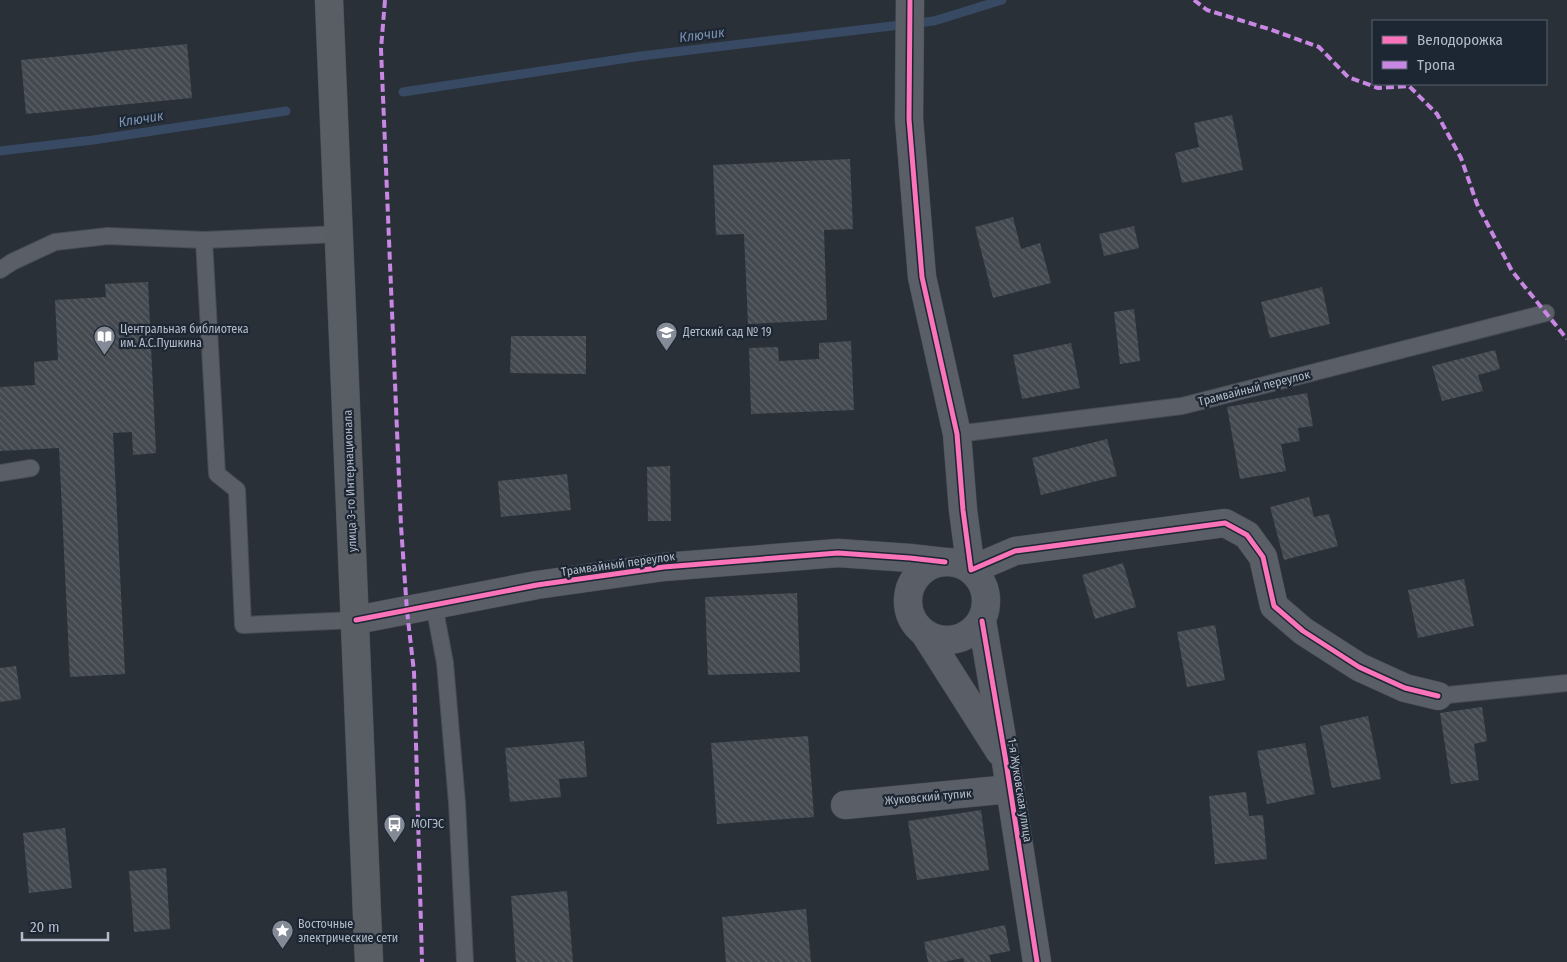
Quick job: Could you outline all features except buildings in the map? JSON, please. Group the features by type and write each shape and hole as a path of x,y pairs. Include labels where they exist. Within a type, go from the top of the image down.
{"main road":[{"name":"улица 3-го Интернационала","path":"329,0 369,962"}],"street":[{"path":"910,0 909,119 922,277 957,434 963,510 971,570"},
{"path":"971,570 1016,550 1225,522 1247,535 1263,557 1274,606 1303,630 1359,667 1405,688 1438,696"},
{"name":"Трамвайный переулок","path":"356,620 537,585 664,567 838,553 945,562"},
{"path":"870,555 908,595"},
{"path":"924,634 937,640 951,641 973,632 982,621 986,608 986,594 980,580 971,570 959,564 945,562 932,565 921,572 913,582 908,595 908,609 915,624 924,634 1006,762"},
{"name":"1-я Жуковская улица","path":"982,621 1037,962"},
{"name":"Жуковский тупик","path":"845,805 1010,789"}],"lane":[{"path":"0,270 12,262 55,242 108,236 204,240 340,234"},
{"path":"204,240 217,474 237,490 243,625 356,620"},
{"name":"Трамвайный переулок","path":"957,434 1182,406 1546,313"},
{"path":"0,473 31,468"},
{"path":"434,605 445,663 456,794 465,962"},
{"path":"1438,696 1567,683"}],"waterway":[{"name":"Ключик","path":"403,92 641,56 934,21 1002,0"},
{"name":"Ключик","path":"0,151 93,140 286,111"}],"marked path":[{"path":"385,0 381,49 401,526 407,611 414,672 422,962"},
{"path":"1194,0 1207,10 1319,47 1348,77 1378,88 1409,86 1437,114 1461,158 1477,204 1512,271 1567,339"}],"cycle path":[{"path":"910,0 909,119 922,277 957,434 963,510 971,570 1015,551 1225,523 1247,535 1263,557 1274,606 1303,631 1359,667 1405,688 1438,696"},
{"path":"356,620 537,585 664,567 838,553 945,562"},
{"path":"982,621 1037,962"}],"place":[{"name":"Детский сад № 19","path":"667,351"},
{"name":"Центральная библиотека им. А.С.Пушкина","path":"104,355"},
{"name":"МОГЭС","path":"395,843"},
{"name":"Восточные электрические сети","path":"282,950"}]}
